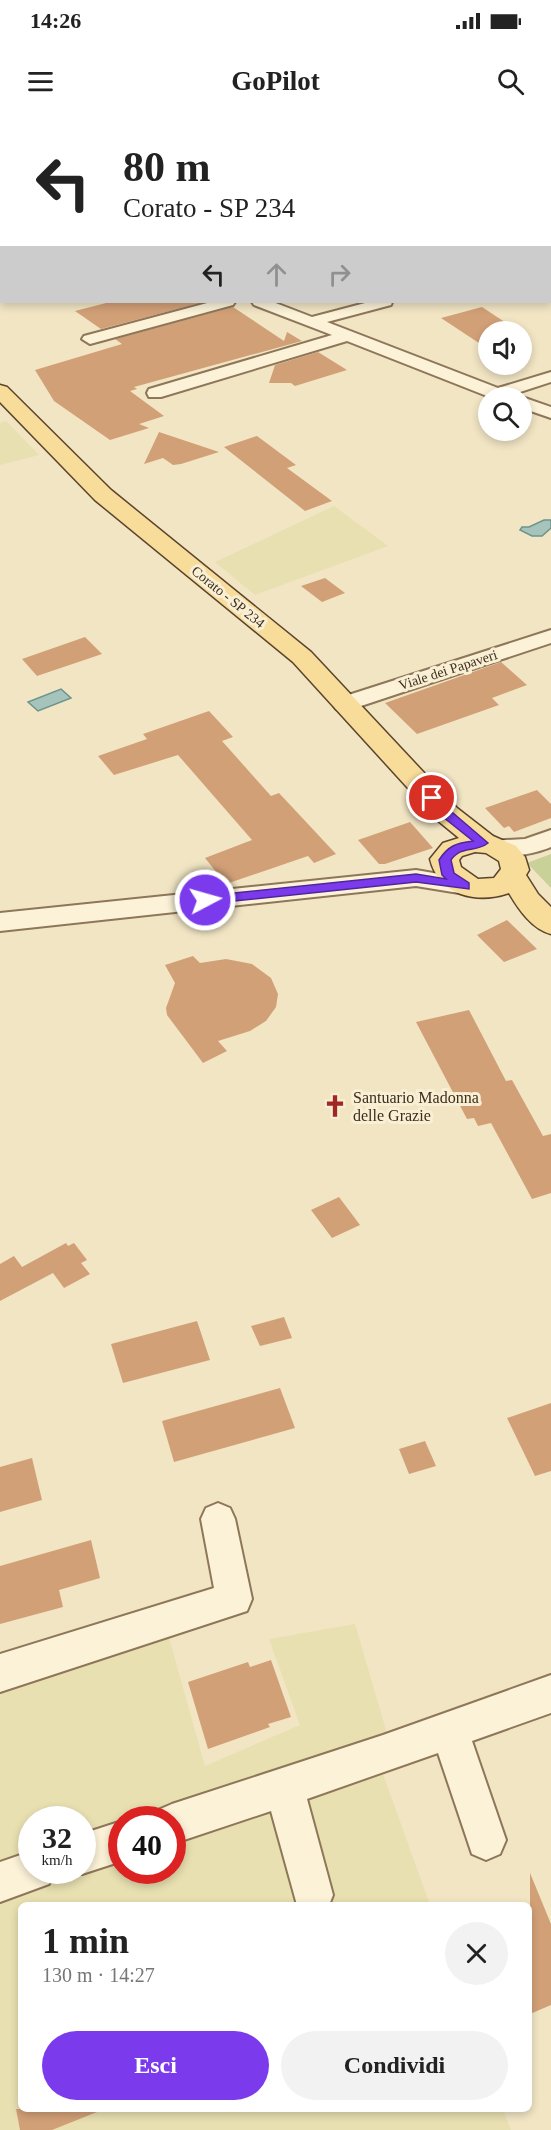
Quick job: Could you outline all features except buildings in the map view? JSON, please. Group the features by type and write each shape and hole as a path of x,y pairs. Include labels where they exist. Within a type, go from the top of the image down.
{"main road":[{"name":"Corato - SP 234","path":"0,391 103,495 302,657 447,814 508,855 528,902 551,924"},
{"name":"Corato - SP 234","path":"447,814 448,875 476,887 528,902"},
{"path":"448,855 465,844 508,855 507,882 476,887"}],"street":[{"path":"90,339 223,303"},
{"path":"310,322 382,303"},
{"path":"281,305 310,322 483,387"},
{"path":"155,393 348,336"},
{"path":"525,387 551,377"},
{"path":"532,406 551,413"},
{"name":"Viale dei Papaveri","path":"344,704 551,636"},
{"path":"508,855 551,838"},
{"path":"416,878 448,855"},
{"path":"0,922 416,878 476,887"},
{"path":"0,1673 234,1599 218,1519"},
{"path":"186,1819 551,1694"},
{"path":"449,1730 486,1840"},
{"path":"284,1787 313,1895"},
{"path":"0,1882 18,1876"}],"shaded area":[{"path":"6,421 39,455 0,465 0,423"},
{"path":"334,506 388,546 255,595 215,562"},
{"path":"355,1624 388,1737 372,1743 429,1902 18,1902 18,2112 504,2112 511,2130 0,2130 0,1688 168,1634 205,1766 300,1725 269,1639"}],"green space":[{"path":"551,854 551,888 527,863"}],"water":[{"path":"544,520 551,520 551,528 542,536 532,536 520,530 522,527 529,527"},
{"path":"61,689 71,698 38,711 28,702"}],"place":[{"name":"Santuario Madonna delle Grazie","path":"335,1106"}],"route":[{"path":"205,900 416,878 465,886 448,875 445,868 447,855 451,850 465,844 483,843 447,814 432,798"}]}
